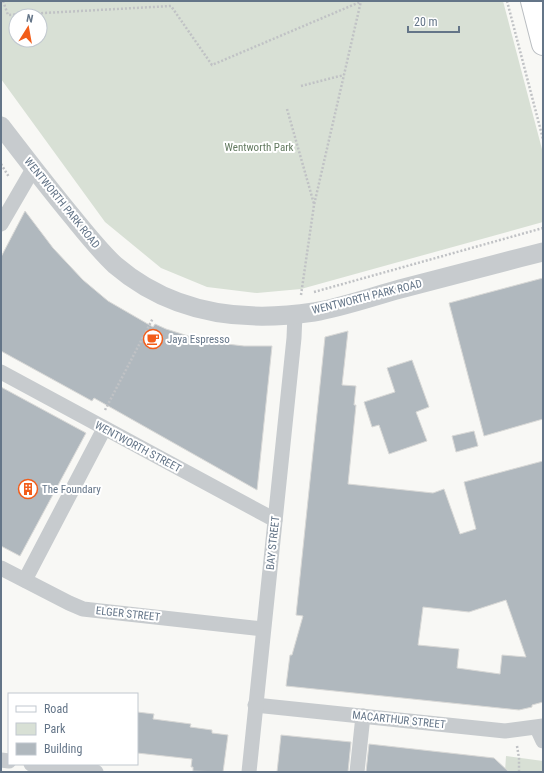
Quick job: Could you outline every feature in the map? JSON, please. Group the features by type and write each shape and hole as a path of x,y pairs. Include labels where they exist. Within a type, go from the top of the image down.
{"main road":[{"path":"532,1 543,44"}],"street":[{"name":"WENTWORTH PARK ROAD","path":"1,126 33,169 95,244 115,264 150,289 189,306 230,315 265,317 294,305 315,312 543,252"},
{"path":"1,224 33,169"},
{"name":"BAY STREET","path":"249,772 294,338 294,305"},
{"name":"WENTWORTH STREET","path":"1,372 104,429 275,520"},
{"path":"25,580 104,429"},
{"name":"ELGER STREET","path":"1,568 83,609 263,628"},
{"name":"MACARTHUR STREET","path":"255,705 505,732 541,732"},
{"path":"357,772 363,716"},
{"path":"39,765 96,772"}],"path":[{"path":"3,1 8,15 170,6 212,65 360,2"},
{"path":"507,1 543,139"},
{"path":"294,305 301,295 314,205 360,2"},
{"path":"301,86 344,75"},
{"path":"287,109 314,205"},
{"path":"1,164 9,177"},
{"path":"311,293 543,228"},
{"path":"301,295 306,294"},
{"path":"104,411 153,318"},
{"path":"517,746 519,772"}],"green space":[{"name":"Wentworth Park","path":"1,1 503,1 543,153 543,222 301,289 257,293 207,287 161,268 105,222 1,79"},
{"path":"506,756 543,761 543,772 505,772"}],"building":[{"path":"25,211 53,248 83,280 108,301 153,327 155,324 185,335 218,343 244,346 272,346 257,490 94,398 92,401 1,351 1,257"},
{"path":"543,278 543,419 484,436 449,303"},
{"path":"348,331 342,385 356,386 354,405 356,405 348,484 433,493 444,489 460,534 476,529 464,482 543,461 543,702 532,705 532,707 519,710 286,686 290,655 292,655 303,616 296,615 325,337","holes":["506,600 526,657 502,655 500,674 457,668 459,649 418,645 423,607 469,612"]},
{"path":"412,360 429,407 416,412 427,441 389,454 379,425 372,427 364,402 395,392 387,368"},
{"name":"The Foundary","path":"1,387 86,433 20,556 1,546"},
{"path":"474,431 478,446 456,452 452,436"},
{"path":"138,712 154,714 153,719 191,724 190,727 212,730 212,733 228,735 223,772 193,771 193,767 191,767 192,759 138,753"},
{"path":"281,735 351,742 348,772 277,772"},
{"path":"369,744 494,758 509,772 366,772"}],"place":[{"name":"Jaya Espresso","path":"153,339"},
{"name":"The Foundary","path":"28,489"}]}
